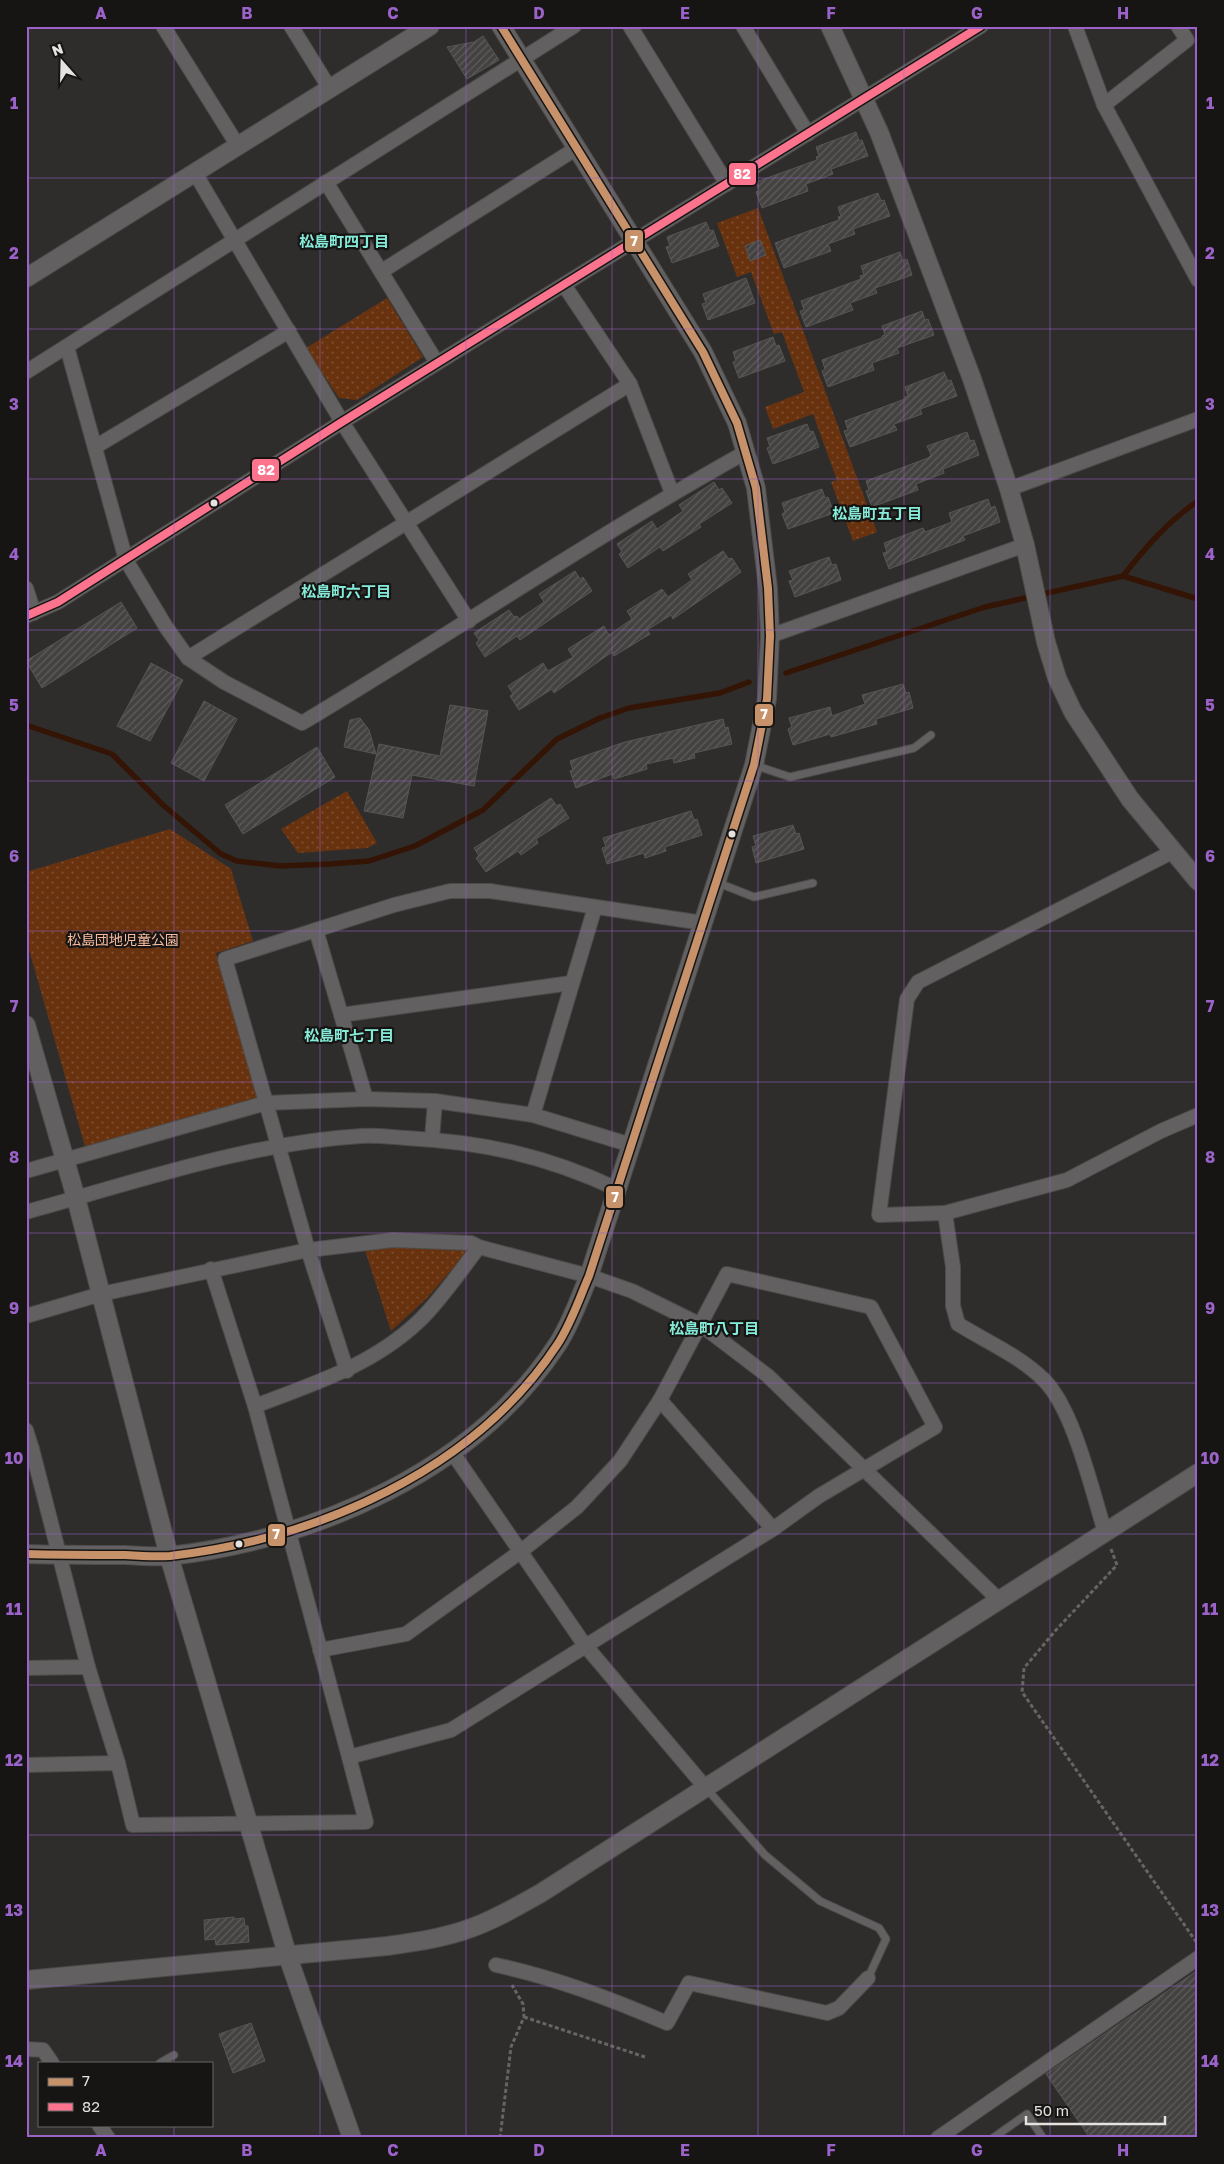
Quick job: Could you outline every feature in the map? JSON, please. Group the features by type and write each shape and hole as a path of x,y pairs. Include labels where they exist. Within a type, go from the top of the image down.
{"street":[{"path":"164,26 238,146"},
{"path":"291,26 330,89"},
{"path":"26,1554 169,1556 240,1543 288,1531 351,1508 409,1482 489,1423 534,1375 557,1344 589,1276 754,764 767,699 770,636 762,530 756,488 746,452 726,398 703,352 501,26"},
{"path":"26,372 574,26"},
{"path":"630,26 726,184"},
{"path":"743,26 808,134"},
{"path":"830,26 880,132 968,370 1009,489 1025,545 1050,661 1073,712 1130,799 1172,852 1198,881"},
{"path":"26,588 30,615 58,602 342,422 981,26"},
{"path":"1075,26 1104,105 1198,280"},
{"path":"1104,105 1187,40 1178,26"},
{"path":"26,278 330,89 423,28"},
{"path":"382,271 576,148"},
{"path":"195,173 342,422 469,621"},
{"path":"326,182 437,363"},
{"path":"564,285 630,384 672,493"},
{"path":"95,447 289,331"},
{"path":"68,347 126,560 166,627 188,658 224,682 302,723 469,621 672,493 746,452"},
{"path":"188,658 630,384"},
{"path":"1009,489 1198,419"},
{"path":"770,636 1025,545"},
{"path":"1172,852 918,982 907,1000 879,1215 945,1213 1067,1180 1161,1131 1198,1115"},
{"path":"346,1371 308,1250 225,959 450,890 490,891 703,923"},
{"path":"533,1115 570,982 595,907"},
{"path":"316,930 366,1099"},
{"path":"341,1015 570,982"},
{"path":"26,1025 64,1162 76,1198 169,1556 288,1957 352,2138"},
{"path":"26,1171 64,1162 266,1103 366,1099 435,1101 533,1115 631,1145"},
{"path":"432,1139 435,1101"},
{"path":"26,1212 211,1162 279,1146 362,1136 432,1139 515,1151 583,1173 617,1189"},
{"path":"945,1213 953,1268 953,1306 958,1324 1021,1361 1045,1382 1060,1404 1076,1442 1105,1532"},
{"path":"26,1316 101,1294 211,1269 308,1250 393,1240 471,1243 479,1247 589,1276 632,1291 701,1325 768,1376 999,1600"},
{"path":"255,1406 346,1371 367,1360 419,1321 479,1247"},
{"path":"26,1430 29,1449 60,1555 88,1667 118,1763 133,1825 366,1822 255,1406 211,1269"},
{"path":"320,1650 406,1634 520,1552 578,1507 620,1461 660,1400 727,1274 871,1307 935,1427 863,1469 773,1528 584,1644 451,1730 349,1757"},
{"path":"660,1400 773,1528"},
{"path":"452,1452 584,1644 706,1787"},
{"path":"26,1980 288,1957 427,1940 470,1929 503,1914 541,1893 1198,1473"},
{"path":"26,1668 88,1667"},
{"path":"26,1765 118,1763"},
{"path":"938,2138 1198,1958"},
{"path":"496,1965 540,1974 596,1993 667,2023 689,1983 827,2013 839,2008 868,1978"},
{"path":"26,2049 43,2050 51,2062"},
{"path":"101,2126 108,2138"}],"lane":[{"path":"754,764 790,777 914,748 931,734"},
{"path":"716,882 754,897 813,882"},
{"path":"706,1787 765,1855 820,1901 879,1928 886,1939 868,1978"},
{"path":"162,2062 174,2054"},
{"path":"992,2138 1027,2114 1043,2138"}],"path":[{"path":"1105,1532 1117,1565 1024,1668 1022,1692 1198,1944"},
{"path":"496,1965 523,2004 524,2018 511,2047 500,2138"},
{"path":"524,2018 645,2057"}],"green space":[{"path":"758,208 877,532 853,541 831,482 837,480 813,414 773,429 765,407 804,392 782,332 774,334 751,272 737,277 717,223"},
{"path":"387,298 423,357 357,400 339,398 306,348"},
{"path":"347,791 377,843 367,848 298,853 281,829"},
{"name":"松島団地児童公園","path":"170,829 231,869 253,941 216,953 257,1098 253,1105 86,1150 26,939 26,872"},
{"path":"462,1245 468,1251 427,1298 391,1331 364,1247"}],"building":[{"path":"483,36 499,60 467,79 447,47 474,42"},
{"path":"856,132 859,141 862,140 868,156 831,169 833,174 806,184 808,191 762,208 756,192 759,191 756,182 817,160 816,157 819,156 816,147"},
{"path":"878,193 881,201 884,200 890,216 853,229 855,234 828,244 831,251 784,268 775,243 839,220 838,217 841,216 838,207"},
{"path":"706,222 710,231 713,230 719,246 672,263 666,247 670,246 667,237"},
{"path":"760,240 766,255 750,261 745,246"},
{"path":"900,252 903,261 907,259 912,275 875,288 877,293 850,303 853,310 806,327 800,311 804,310 801,301 861,279 860,276 864,275 861,266"},
{"path":"746,278 755,303 708,320 702,304 706,303 703,294"},
{"path":"922,311 925,320 928,319 934,335 897,348 899,353 872,363 874,370 828,387 822,371 825,369 822,360 882,338 885,335 882,326"},
{"path":"773,337 776,346 779,345 785,361 739,378 733,362 736,361 733,352"},
{"path":"944,372 948,381 951,380 957,396 920,409 922,414 894,424 897,430 850,447 844,431 848,430 845,421 905,399 908,396 905,387"},
{"path":"807,424 810,432 813,431 819,447 773,464 767,448 770,447 767,438"},
{"path":"967,432 970,441 974,440 979,455 943,469 944,473 916,484 918,490 872,507 866,491 869,490 866,481 928,458 931,455 927,446"},
{"path":"714,482 719,490 722,488 732,503 699,524 701,527 663,551 660,547 628,568 619,554 622,552 617,544 652,521 657,529 683,511 679,505"},
{"path":"822,489 825,498 828,497 834,513 788,529 782,514 785,512 782,503"},
{"path":"988,499 991,508 995,506 1000,522 963,536 965,540 889,569 883,553 887,552 884,543 923,528 925,532 952,522 949,513"},
{"path":"723,551 729,559 732,558 741,572 673,619 671,615 647,630 650,634 614,656 612,652 554,693 552,689 519,710 510,696 513,694 508,686 543,663 548,671 573,657 568,649 604,626 609,635 632,619 627,611 662,589 668,597 692,580 688,574"},
{"path":"829,557 832,565 836,564 841,580 795,597 789,581 793,580 789,571"},
{"path":"575,571 580,579 583,577 592,591 520,640 517,636 485,657 476,643 479,640 474,633 509,610 514,617 517,616 519,619 544,602 539,594"},
{"path":"121,602 137,628 42,688 26,661"},
{"path":"151,663 183,680 150,741 117,726"},
{"path":"903,684 906,693 909,692 913,708 876,719 877,724 831,737 830,734 793,745 788,729 792,727 789,718 830,707 832,716 865,704 862,695"},
{"path":"204,701 237,719 204,781 171,763"},
{"path":"450,705 488,711 474,786 412,775 403,818 364,811 379,744 440,756"},
{"path":"360,718 369,730 376,754 344,747 350,720"},
{"path":"723,719 725,728 728,727 732,744 694,753 695,758 674,763 673,758 646,764 647,769 614,779 612,774 576,788 570,771 573,770 570,761 625,742"},
{"path":"317,747 335,777 243,834 225,805"},
{"path":"551,798 557,806 560,804 569,818 536,839 538,843 521,855 518,851 486,872 476,858 479,856 474,848"},
{"path":"691,811 694,820 697,819 702,835 665,847 666,851 645,858 644,853 607,864 602,848 606,847 603,838"},
{"path":"793,825 796,834 799,833 804,849 756,863 752,847 756,846 753,836"},
{"path":"234,1917 234,1919 244,1918 245,1926 248,1926 249,1942 216,1945 215,1939 205,1940 204,1920"},
{"path":"1198,1970 1198,2138 1090,2138 1046,2074"},
{"path":"251,2023 265,2061 233,2073 219,2034"}],"waterway":[{"path":"1123,576 1158,536 1177,517 1198,501"},
{"path":"786,673 985,607 1123,576 1198,599"},
{"path":"26,725 112,754 163,805 221,854 237,861 281,866 330,864 369,861 415,846 483,810 557,739 600,718 629,708 720,693 749,682"}],"transit line":[{"name":"7","path":"26,1554 170,1556 225,1547 280,1534 335,1515 387,1491 437,1463 482,1429 523,1390 562,1337 589,1276 754,765 767,699 770,636 768,588 756,488 737,423 703,352 501,26"},
{"name":"82","path":"26,616 58,602 342,422 981,26"}],"district":[{"name":"松島町四丁目","path":"344,242"},
{"name":"松島町五丁目","path":"877,514"},
{"name":"松島町六丁目","path":"346,592"},
{"name":"松島町七丁目","path":"349,1036"},
{"name":"松島町八丁目","path":"714,1329"}]}
